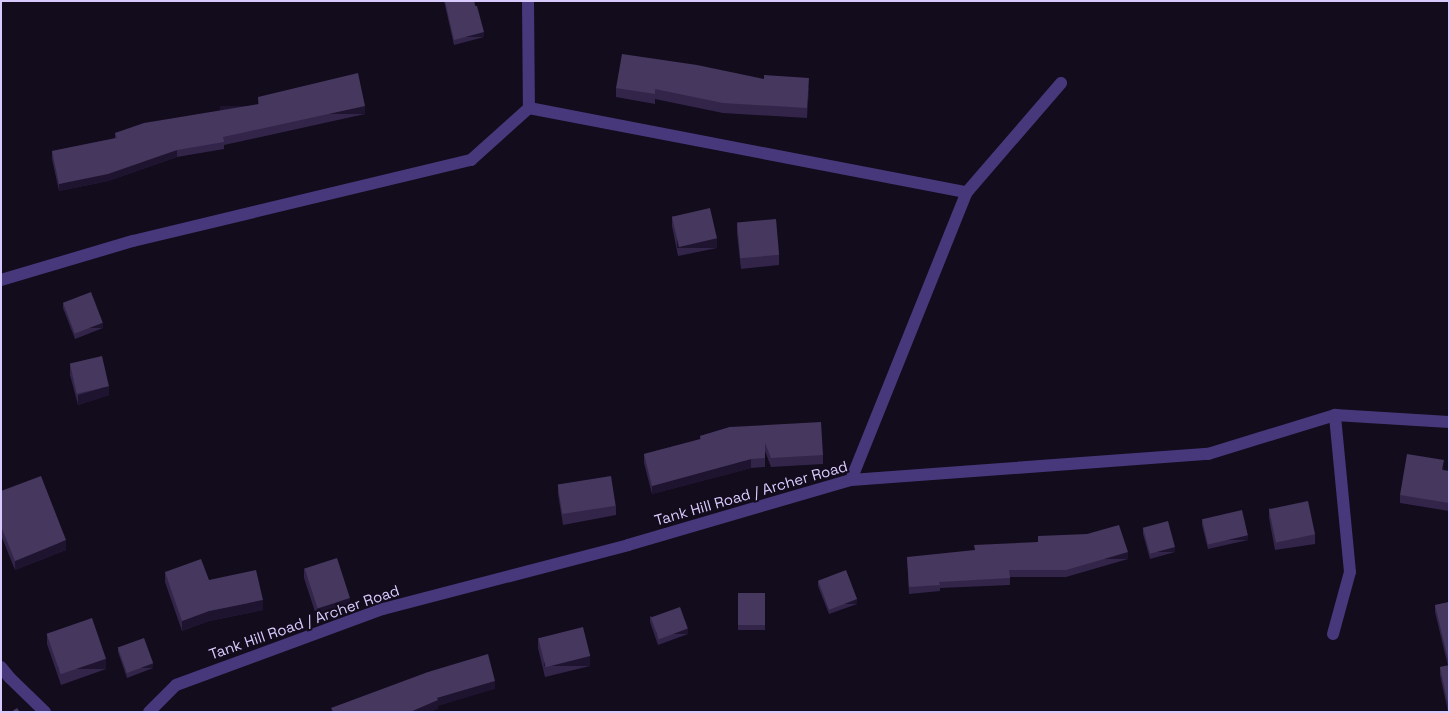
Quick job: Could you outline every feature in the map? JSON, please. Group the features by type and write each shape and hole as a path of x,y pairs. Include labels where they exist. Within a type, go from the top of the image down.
{"street":[{"path":"1,280 133,241 471,160 528,108 528,1"},
{"path":"851,480 967,192 1061,83"},
{"path":"528,108 967,192"},
{"path":"1333,634 1350,572 1335,415"},
{"name":"Tank Hill Road / Archer Road","path":"149,712 176,685 383,609 628,545 851,480 1208,454 1335,415 1449,422"},
{"path":"1,667 45,712"}],"building":[{"path":"445,1 474,1 484,32 454,40"},
{"path":"622,54 697,65 764,79 764,75 809,78 807,108 723,103 655,89 655,94 616,88"},
{"path":"358,73 365,106 223,137 224,142 177,150 108,174 59,184 52,151 117,138 115,133 144,123 259,104 258,97"},
{"path":"710,208 717,238 679,247 672,217"},
{"path":"776,219 779,255 740,258 737,222"},
{"path":"91,292 103,323 75,334 63,303"},
{"path":"102,356 109,386 77,394 70,363"},
{"path":"821,422 823,455 771,458 765,443 765,458 751,459 652,486 644,454 701,439 700,436 730,427"},
{"path":"1407,454 1444,460 1442,470 1449,471 1449,503 1400,495"},
{"path":"41,476 66,540 15,561 1,526 1,491"},
{"path":"611,476 616,506 562,514 558,484"},
{"path":"1308,501 1315,534 1276,543 1269,509"},
{"path":"1242,510 1248,535 1208,545 1202,519"},
{"path":"1168,521 1175,547 1150,554 1143,528"},
{"path":"1119,525 1128,552 1066,570 1009,570 1010,578 939,582 940,585 909,587 907,557 975,550 974,545 1038,542 1038,536 1087,534"},
{"path":"337,558 350,598 318,608 305,569"},
{"path":"201,559 209,580 256,570 263,600 209,611 182,621 165,572"},
{"path":"846,570 857,599 829,610 818,581"},
{"path":"738,593 765,593 765,625 738,625"},
{"path":"1449,602 1449,663 1435,605"},
{"path":"680,607 688,629 659,639 651,618"},
{"path":"92,618 106,659 61,674 47,634"},
{"path":"583,627 590,656 546,667 538,638"},
{"path":"144,638 153,663 127,673 118,648"},
{"path":"488,654 495,681 437,698 438,700 410,712 333,712 331,708 428,672"},
{"path":"1449,665 1449,704 1448,704 1440,667"},
{"path":"17,708 20,712 11,712"}]}
